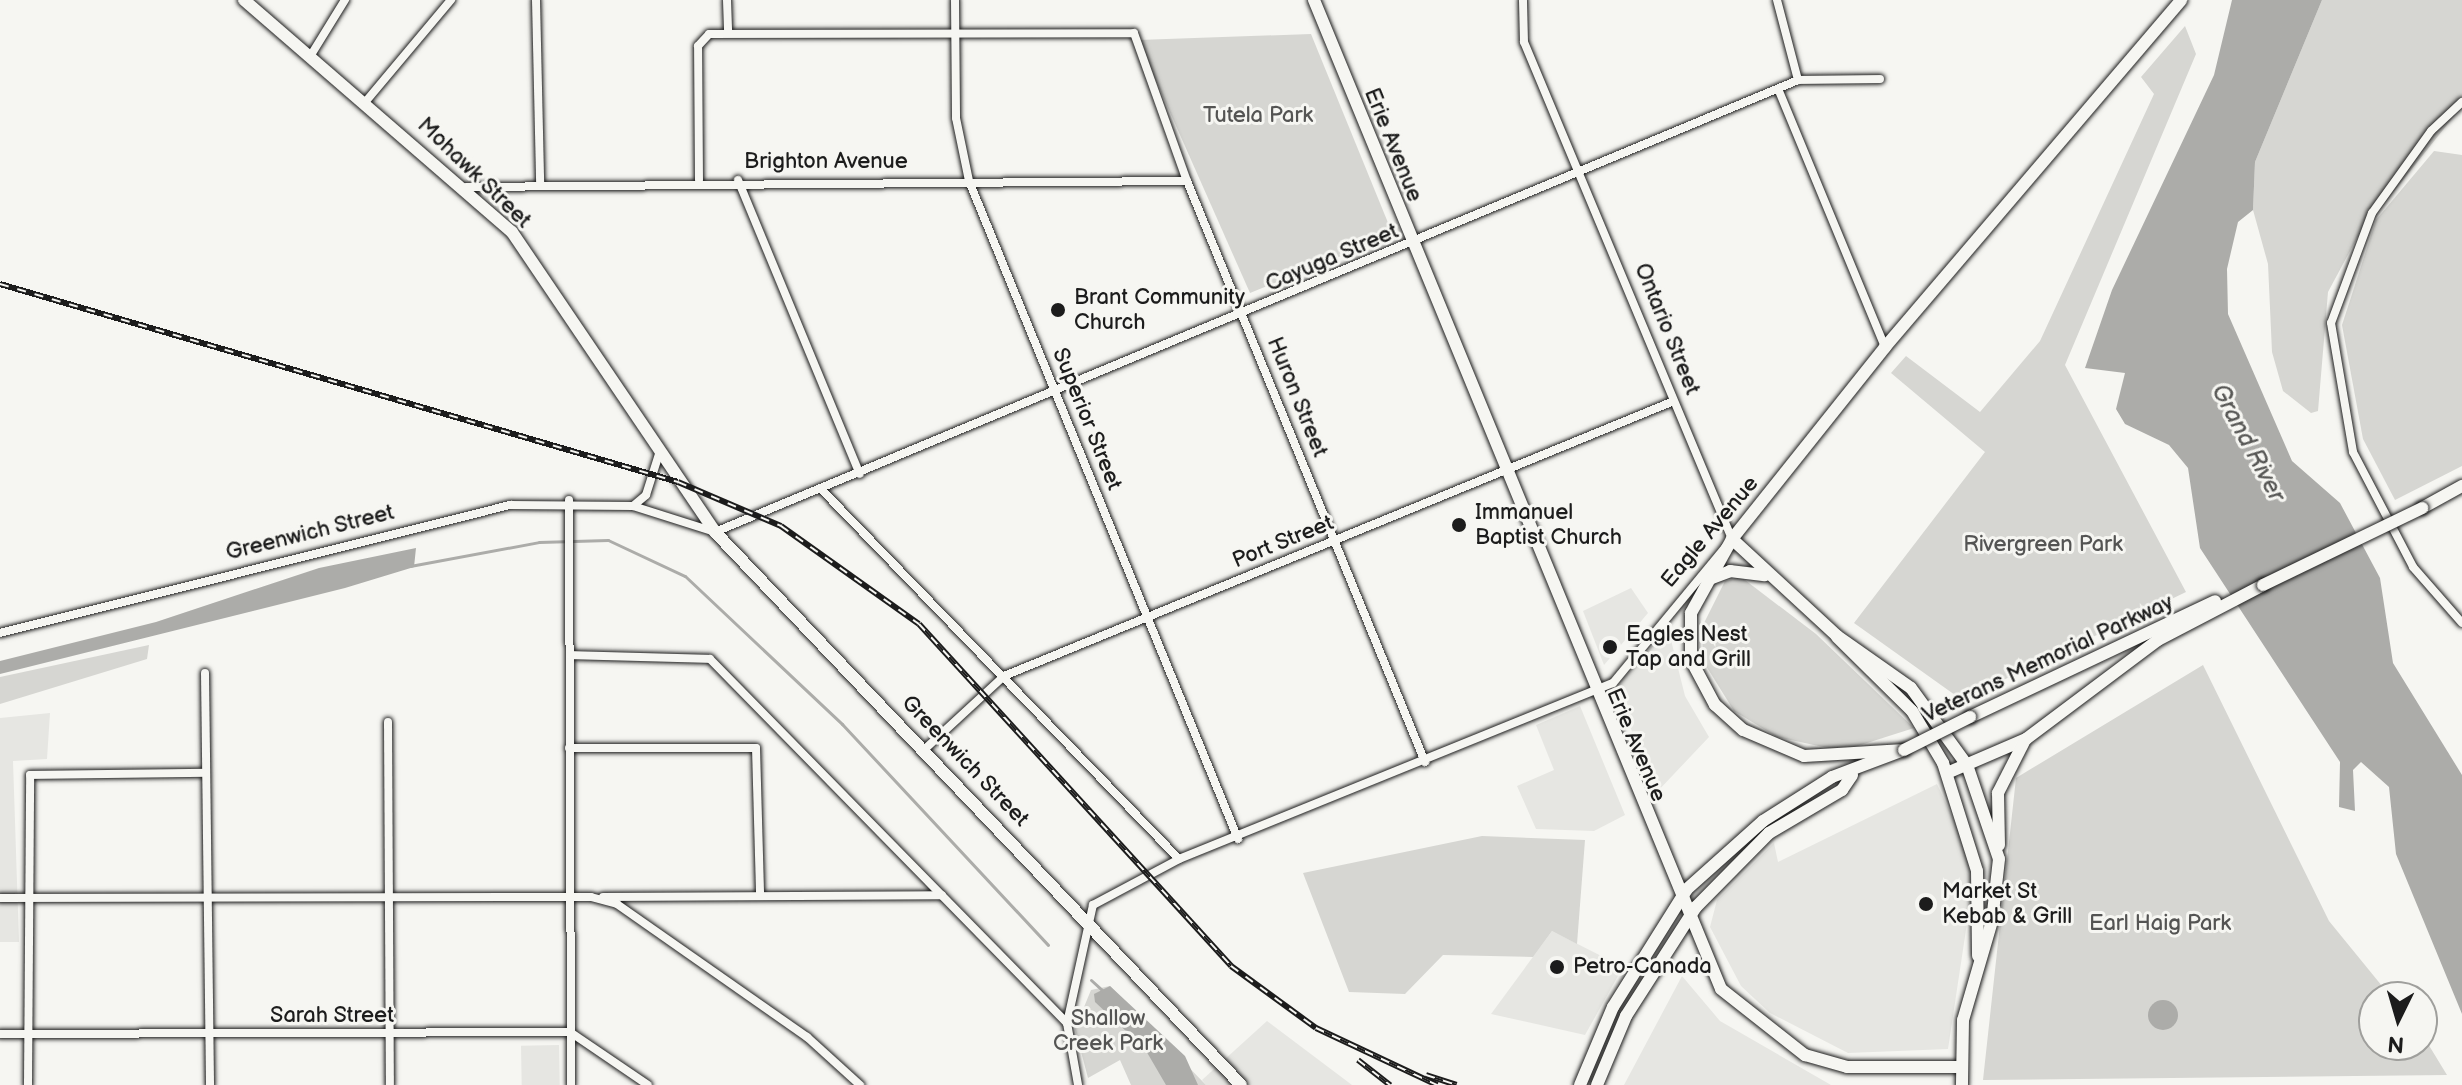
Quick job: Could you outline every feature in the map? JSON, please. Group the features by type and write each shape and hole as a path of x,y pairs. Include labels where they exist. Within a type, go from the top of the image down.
{"street":[{"name":"Mohawk Street","path":"244,0 367,100 512,232 659,454 715,532"},
{"path":"311,55 345,0"},
{"path":"367,100 451,0"},
{"path":"536,0 540,182"},
{"path":"727,0 728,32"},
{"name":"Superior Street","path":"955,0 956,118 969,181 1238,839"},
{"name":"Erie Avenue","path":"1314,0 1593,693 1687,919 1721,989 1805,1055 1847,1067 1962,1067"},
{"name":"Ontario Street","path":"1523,0 1524,42 1582,174 1732,539 1765,575 1837,636"},
{"path":"1777,0 1798,80"},
{"name":"Eagle Avenue","path":"1086,917 1110,893 1179,859 1238,839 1613,683 1885,347 2181,0"},
{"path":"699,180 698,46 705,36 728,32 954,31"},
{"name":"Huron Street","path":"954,31 1134,33 1187,181 1425,762"},
{"name":"Cayuga Street","path":"715,532 1582,174 1779,91 1798,80 1880,79"},
{"path":"1779,91 1885,347"},
{"path":"2462,102 2431,131 2372,213 2331,323 2353,452 2413,567 2462,623"},
{"name":"Brighton Avenue","path":"466,187 540,182 699,180 1187,181"},
{"path":"738,180 860,474"},
{"name":"Port Street","path":"926,748 1004,676 1674,401"},
{"path":"633,506 646,495 659,454"},
{"name":"Veterans Memorial Parkway","path":"1597,1085 1626,1016 1687,919 1740,858 1852,775 1970,717 2263,585 2462,486"},
{"path":"822,490 1179,859"},
{"path":"569,500 571,1085"},
{"name":"Greenwich Street","path":"0,633 448,519 569,500 633,506 715,532 926,748 1241,1085"},
{"path":"1732,539 1704,581 1691,613 1691,660 1715,705 1743,730 1804,756 1904,750"},
{"path":"1704,581 1730,571 1765,575"},
{"path":"1947,773 2026,739 2156,635"},
{"path":"1837,636 1911,688 1967,765 1999,859"},
{"path":"1837,636 1912,711 1947,773 1977,871 1978,967"},
{"path":"571,655 710,659 1067,1023"},
{"path":"205,673 210,1085"},
{"path":"388,722 390,1085"},
{"path":"1962,1085 1963,1020 1978,967 1999,859 1998,793 2026,739"},
{"path":"569,748 756,748 760,895"},
{"path":"28,1085 30,775 205,773"},
{"name":"Veterans Memorial Parkway","path":"1580,1085 1613,1007 1679,900 1763,821 1832,777 1852,775"},
{"path":"0,898 942,895"},
{"path":"591,897 617,904 807,1037 860,1085"},
{"path":"1078,1085 1067,1023 1086,917"},
{"path":"570,1032 648,1085"},
{"name":"Sarah Street","path":"0,1034 570,1032"}],"shaded area":[{"path":"1631,588 1648,613 1604,665 1583,611"},
{"path":"1668,628 1685,696 1709,737 1656,793 1615,688"},
{"path":"1580,706 1625,815 1594,831 1536,829 1517,786 1554,770 1536,725"},
{"path":"50,713 47,759 13,761 19,942 0,942 0,718"},
{"path":"1937,784 1966,846 1972,890 1948,1049 1848,1053 1770,1013 1741,986 1710,927 1717,900 1774,843 1778,862"},
{"path":"1552,931 1623,967 1585,1035 1491,1014"},
{"path":"1682,976 1720,1021 1831,1085 1624,1085"},
{"path":"1267,1021 1352,1085 1206,1085 1202,1080"},
{"path":"559,1045 560,1085 522,1085 521,1046"}],"green space":[{"path":"2322,0 2462,0 2462,106 2357,238 2328,292 2318,411 2311,413 2283,391 2272,352 2268,264 2253,210 2255,162"},
{"name":"Rivergreen Park","path":"2185,26 2196,54 2065,365 2186,592 1962,700 1854,623 1985,452 1891,373 1906,356 1980,412 2040,341 2154,94 2141,77"},
{"name":"Tutela Park","path":"1311,34 1393,235 1250,293 1138,40"},
{"path":"2434,151 2462,155 2462,466 2395,500 2363,439 2342,325 2376,220"},
{"path":"1741,577 1816,634 1914,728 1842,751 1777,737 1734,711 1703,661 1702,627 1725,581"},
{"path":"149,645 147,659 0,704 0,677"},
{"name":"Earl Haig Park","path":"2203,665 2329,921 2378,981 2358,981 2358,1061 2438,1060 2447,1075 1983,1080 2016,778"},
{"path":"1482,836 1585,840 1577,944 1552,931 1533,957 1443,955 1405,994 1349,992 1303,873"},
{"name":"Shallow Creek Park","path":"1110,986 1206,1085 1131,1085 1120,1060 1088,1078 1075,1029 1091,990"}],"water":[{"name":"Grand River","path":"2232,0 2322,0 2255,162 2253,210 2238,222 2227,269 2228,314 2292,461 2340,503 2380,578 2393,663 2462,775 2462,1014 2396,854 2389,787 2361,762 2353,770 2355,811 2339,807 2340,762 2200,548 2188,468 2169,445 2125,424 2116,409 2125,373 2085,368 2112,290 2214,75"},
{"path":"416,548 414,567 345,588 0,674 0,661 156,622 319,568"},
{"path":"1110,986 1185,1056 1198,1085 1166,1085 1145,1049 1095,1002 1094,994"},
{"path":"2163,1000 2169,1001 2177,1009 2177,1021 2169,1029 2163,1030 2157,1029 2149,1021 2148,1015 2149,1009 2157,1001"}],"waterway":[{"path":"410,566 539,542 608,540 685,576 842,724 1048,945"},
{"path":"1091,980 1102,990"}],"railway":[{"path":"0,284 678,482 781,526 919,624 1231,966 1316,1028 1437,1085"},
{"path":"1358,1060 1390,1085"},
{"path":"1426,1075 1456,1085"}],"place":[{"name":"Brant Community Church","path":"1058,310"},
{"name":"Immanuel Baptist Church","path":"1459,525"},
{"name":"Eagles Nest Tap and Grill","path":"1610,647"},
{"name":"Market St Kebab & Grill","path":"1926,904"},
{"name":"Petro-Canada","path":"1557,967"}]}
